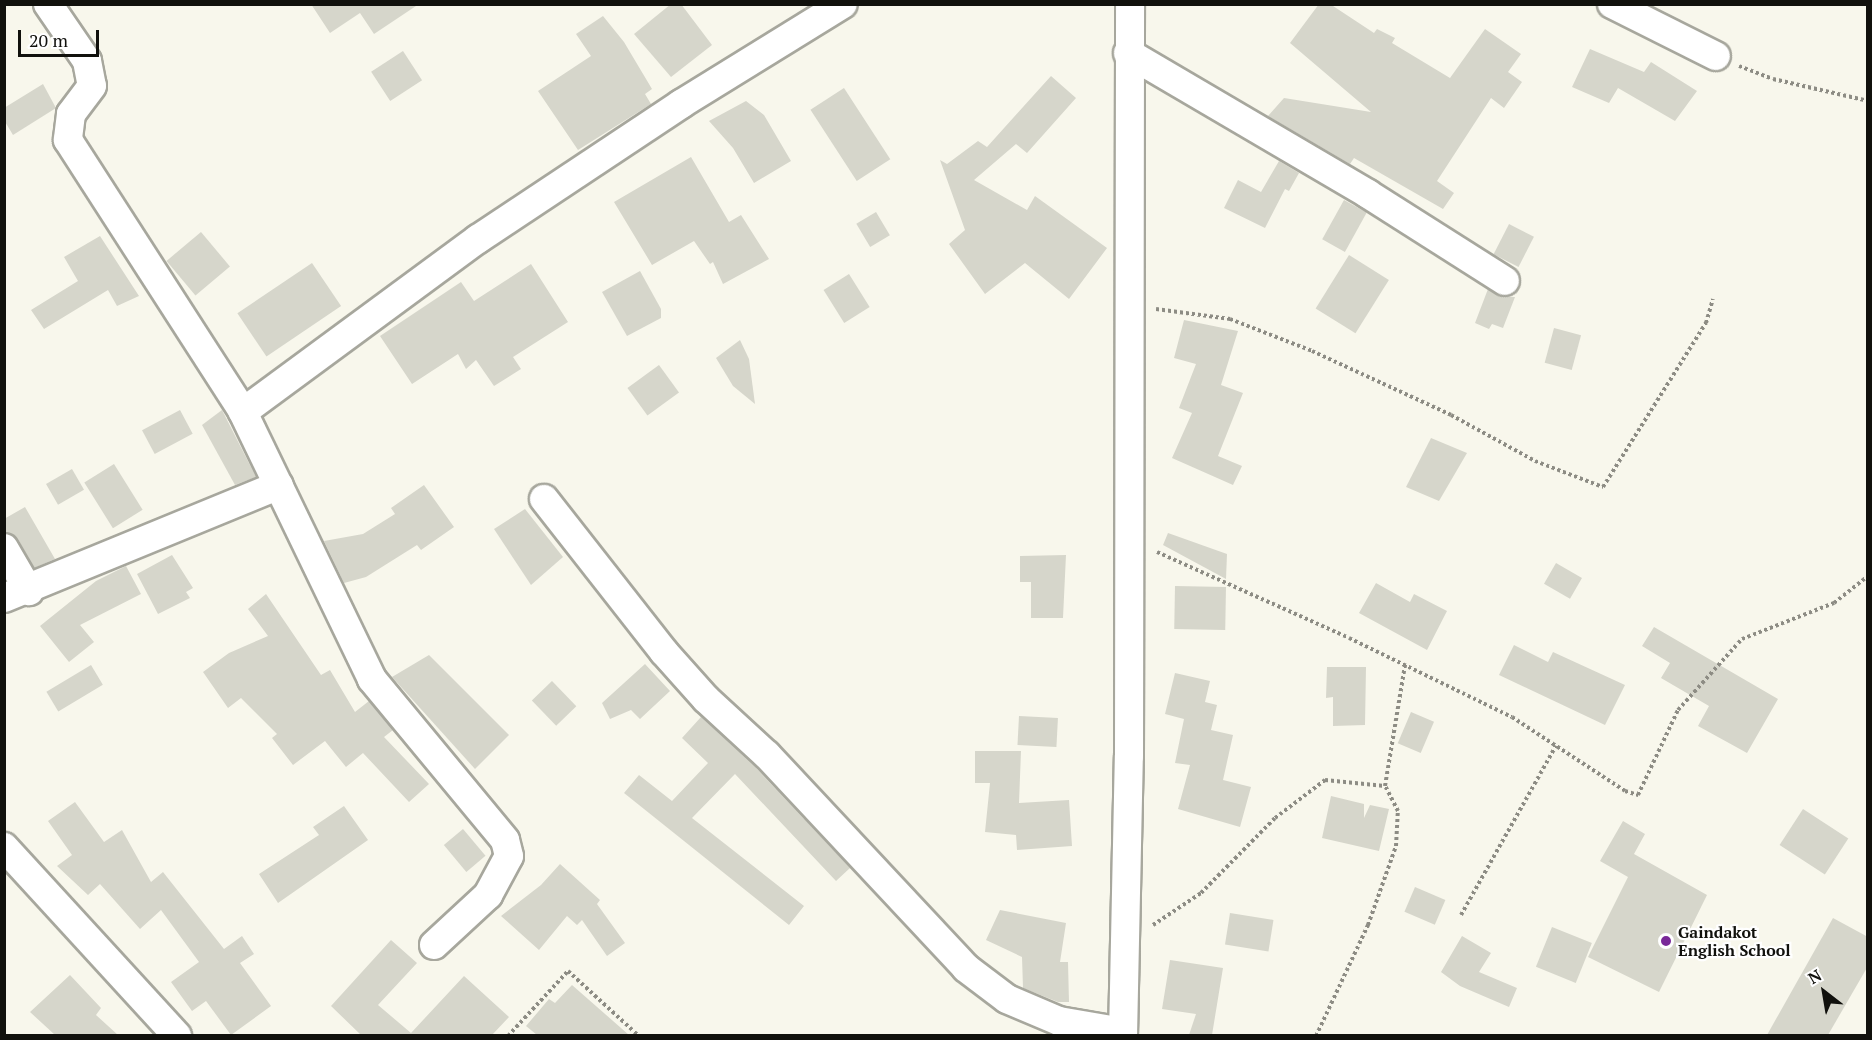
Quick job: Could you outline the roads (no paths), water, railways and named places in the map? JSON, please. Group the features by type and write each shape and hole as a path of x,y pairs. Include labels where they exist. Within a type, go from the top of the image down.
{"street":[{"path":"48,4 87,61 92,86 71,114 69,140 243,412 372,679 505,840 509,856 488,895 434,945"},
{"path":"243,412 487,233 681,104 843,4"},
{"path":"544,500 664,652 706,699 767,755 944,948 1008,999 1064,1028 1123,1034 1130,546 1128,52 1130,4"},
{"path":"1612,4 1716,56"},
{"path":"1128,52 1368,194 1505,281"},
{"path":"4,548 17,595 279,485"},
{"path":"4,847 177,1035"}],"place":[{"name":"Gaindakot English School","path":"1666,941"}]}
